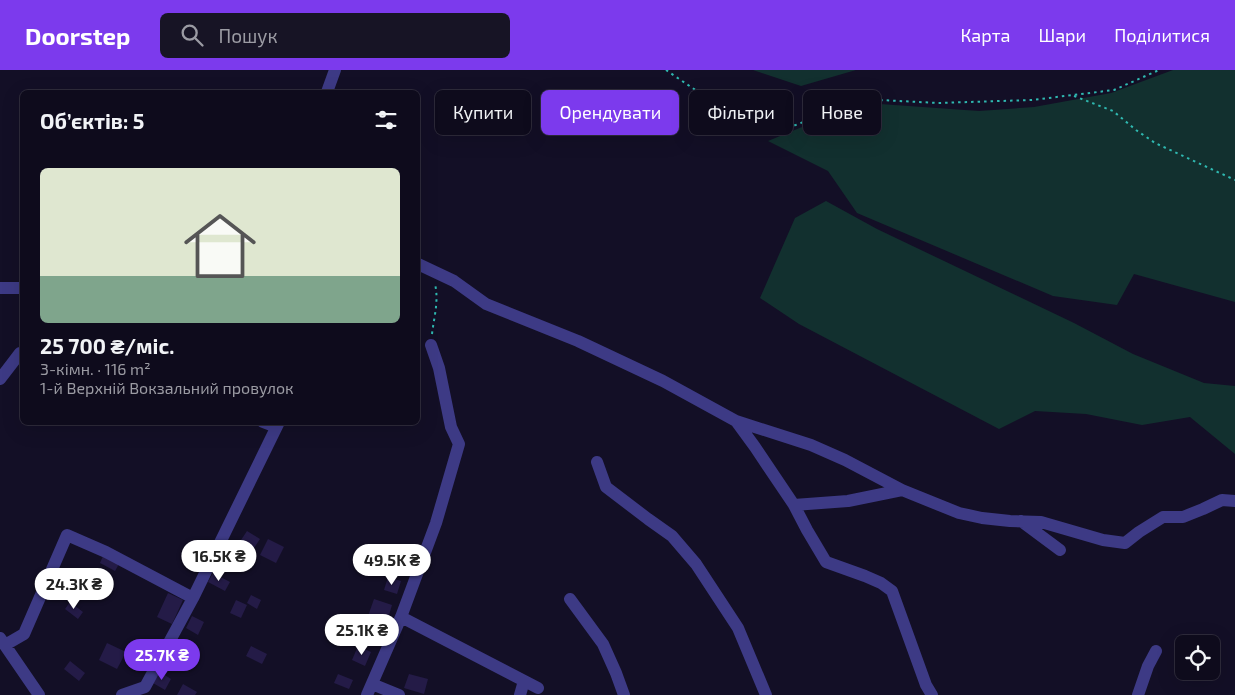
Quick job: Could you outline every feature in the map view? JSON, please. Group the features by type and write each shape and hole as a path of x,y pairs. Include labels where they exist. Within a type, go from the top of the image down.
{"street":[{"path":"329,90 335,70"},
{"path":"420,265 454,281 486,304 578,341 663,381 736,421 811,445 902,490 959,513 982,518 1040,522 1103,540 1125,543 1163,517 1183,517 1222,500 1235,500"},
{"path":"0,288 20,288"},
{"path":"399,695 370,690 401,616 436,522 459,444 451,427 439,368 431,345"},
{"path":"0,379 20,352"},
{"path":"736,421 794,505 826,562 881,583 892,591 926,685 932,695"},
{"path":"122,695 145,687 192,598 278,425"},
{"path":"597,462 606,487 672,536 696,564 738,628 766,695"},
{"path":"794,505 848,501 902,490"},
{"path":"1021,521 1060,550"},
{"path":"39,695 2,642 24,634 67,535 106,552 192,598"},
{"path":"570,599 603,644 624,695"},
{"path":"401,616 538,688"},
{"path":"1138,695 1148,666 1156,651"},
{"path":"520,695 524,681"}],"path":[{"path":"666,70 760,134 775,132 860,99 938,104 1032,100 1114,90 1159,70"},
{"path":"1072,95 1113,111 1155,143 1235,180"},
{"path":"431,270 437,304 431,345"}],"green space":[{"path":"753,70 856,70 801,86"},
{"path":"1173,70 1235,70 1235,302 1134,274 1117,305 1053,296 857,213 828,171 768,141 783,135 793,135 793,131 803,127 803,135 881,135 881,104 979,111 1034,107 1111,93"},
{"path":"826,201 877,229 1074,323 1133,354 1204,383 1235,386 1235,454 1190,417 1142,425 1086,414 1035,411 999,429 799,324 760,298 795,218"}],"building":[{"path":"247,531 260,539 250,554 237,546"},
{"path":"268,539 284,547 276,563 260,555"},
{"path":"103,556 119,564 115,571 100,563"},
{"path":"213,573 230,582 225,591 208,582"},
{"path":"388,577 401,581 397,594 384,590"},
{"path":"168,593 183,600 172,624 157,617"},
{"path":"251,595 261,600 257,609 247,603"},
{"path":"374,599 392,605 387,622 368,616"},
{"path":"236,600 247,605 241,618 230,613"},
{"path":"70,602 83,612 78,619 65,609"},
{"path":"192,616 204,622 198,635 186,628"},
{"path":"368,628 379,633 373,646 362,642"},
{"path":"107,643 126,652 117,669 99,660"},
{"path":"251,646 267,654 262,664 246,656"},
{"path":"358,646 371,652 365,666 352,660"},
{"path":"70,661 85,673 79,681 64,669"},
{"path":"160,672 171,679 165,690 153,683"},
{"path":"338,674 353,680 349,689 334,683"},
{"path":"409,674 428,679 424,694 404,688"},
{"path":"183,684 197,692 195,695 177,695"}]}
